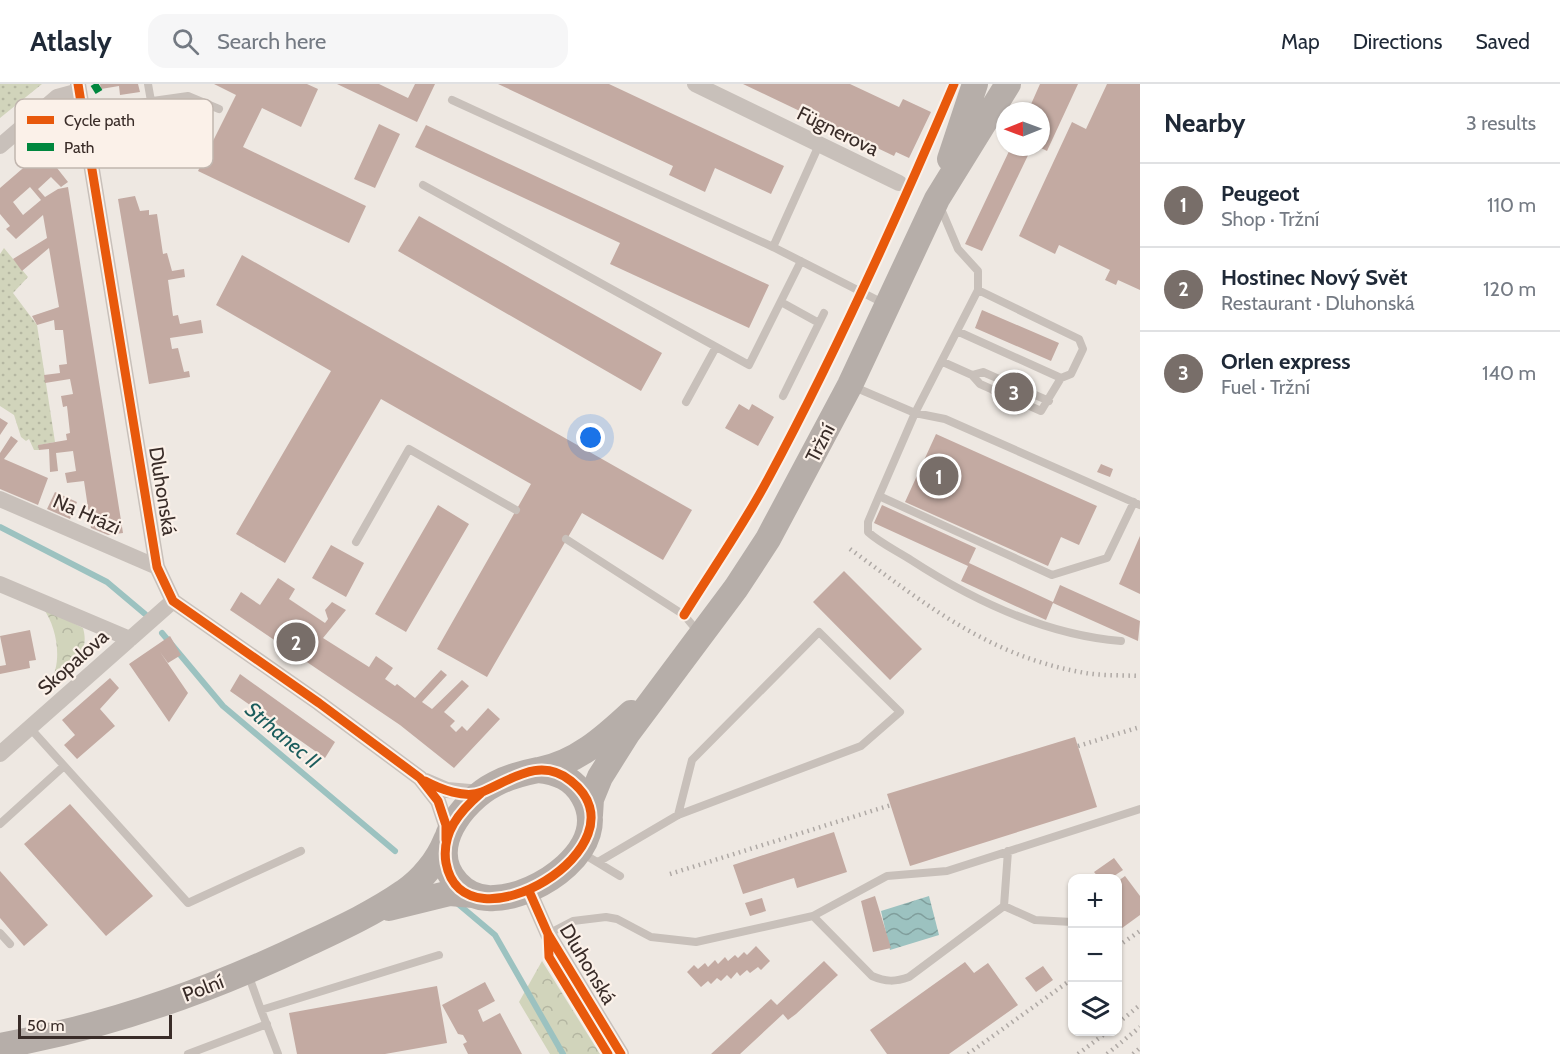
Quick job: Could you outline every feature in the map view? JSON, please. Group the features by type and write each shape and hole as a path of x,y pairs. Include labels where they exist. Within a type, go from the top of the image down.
{"main road":[{"name":"Tržní","path":"937,199 975,84"},
{"name":"Tržní","path":"590,815 591,799 600,777 674,671 736,588 768,539 850,385 937,199 1008,84"},
{"name":"Tržní","path":"538,770 562,765 582,754 616,727 674,671"},
{"path":"446,840 460,814 481,793 508,778 538,770 549,771 572,781 586,802 590,815 587,833 588,856 529,891 503,898 473,895"},
{"name":"Dluhonská","path":"446,840 447,867 453,879 473,895"},
{"name":"Polní","path":"0,1046 142,1011 247,971 363,916 405,892 427,870 446,840"},
{"name":"Polní","path":"363,916 438,895 460,893 473,895"}],"street":[{"name":"Fügnerova","path":"694,84 899,183"},
{"path":"55,99 78,88"},
{"path":"0,146 15,133"},
{"name":"Dluhonská","path":"91,168 157,567 174,601 319,703 420,778 447,790 481,793"},
{"name":"Na Hrázi","path":"0,499 157,567"},
{"path":"0,584 130,639"},
{"name":"Skopalova","path":"0,754 174,601"},
{"name":"Dluhonská","path":"420,778 438,801 446,825 446,840"},
{"name":"Dluhonská","path":"529,891 548,934 621,1054"}],"lane":[{"path":"170,99 188,96 195,99"},
{"path":"452,100 773,247 886,305"},
{"path":"213,106 219,109"},
{"path":"773,247 819,145"},
{"path":"423,185 749,365 801,261"},
{"path":"937,199 958,249 978,271 978,290 959,332 915,413 868,522 868,532 955,588 1047,628 1089,639 1120,641"},
{"path":"959,332 1060,378 1071,375 1079,358 1083,349 1079,339 978,290"},
{"path":"781,302 819,323"},
{"path":"783,396 824,314"},
{"path":"686,402 716,347"},
{"path":"943,362 972,375 980,384 1041,411 1049,401 1060,378"},
{"path":"850,385 915,413 945,419 1137,503 1107,558 1052,575 879,496"},
{"path":"356,542 409,449 516,510"},
{"path":"566,539 684,615 701,635"},
{"path":"588,856 678,815 861,746 900,712 819,632 692,760 678,815"},
{"path":"30,728 188,903 301,851"},
{"path":"0,824 64,766"},
{"path":"548,934 573,921 606,916 617,919 651,937 696,942 813,916 886,876 947,871 1140,809"},
{"path":"813,916 872,976 897,981 909,977 1004,906 1008,851"},
{"path":"588,856 620,876"},
{"path":"1004,906 1035,920 1068,922"},
{"path":"0,933 10,944 0,945"},
{"path":"261,1010 439,955"},
{"path":"247,971 279,1054"},
{"path":"188,1054 267,1024"}],"green space":[{"path":"0,84 42,84 23,99 15,99 15,106 0,118"},
{"path":"4,248 28,277 13,293 37,325 55,442 39,445 39,450 34,450 29,439 26,441 21,437 14,415 0,406 0,254"},
{"path":"43,608 83,628 85,638 84,646 77,659 50,682 56,665 57,645 52,625"},
{"path":"542,961 600,1054 550,1054 519,1002"}],"water":[{"path":"929,896 939,935 890,950 881,911"}],"building":[{"path":"100,84 138,84 140,92 120,95 119,86 101,89"},
{"path":"214,84 307,84 318,89 301,127 262,108 243,147 366,206 349,243 198,171 200,168 213,168 213,141 236,95"},
{"path":"337,84 379,84 408,98 415,84 435,84 417,122"},
{"path":"498,84 609,84 784,166 771,194 715,168 705,192 669,175 673,166"},
{"path":"743,84 850,84 899,107 903,99 931,112 909,158 896,152 894,156"},
{"path":"1040,84 1078,84 1050,145 1050,102 1032,102"},
{"path":"1107,84 1140,84 1140,290 1118,280 1116,285 1105,280 1110,270 1059,245 1055,254 1019,236 1072,122 1086,129"},
{"path":"379,124 400,134 375,188 354,179"},
{"path":"426,125 769,285 749,328 610,264 620,243 415,147"},
{"path":"1007,156 1028,156 982,251 965,244"},
{"path":"23,168 57,168 68,182 61,187 51,177 38,189 45,197 58,189 68,187 123,533 108,535 91,528 84,481 67,483 65,473 76,471 73,451 56,453 58,471 50,472 49,449 39,450 38,445 67,440 66,434 70,433 67,406 63,407 61,396 73,394 70,379 45,383 44,375 60,373 59,365 67,364 63,330 55,330 54,320 37,325 32,316 59,307 49,248 22,271 13,259 47,238 43,215 16,239 6,229 10,226 0,214 0,188","holes":["30,187 41,200 23,215 13,202"]},
{"path":"135,196 140,211 149,210 149,215 157,214 163,254 167,253 172,271 184,269 185,277 168,280 173,316 178,315 180,324 201,320 203,333 170,338 172,349 178,348 184,372 189,371 190,377 149,384 118,199"},
{"path":"419,216 662,353 641,391 398,251"},
{"path":"242,255 692,510 663,560 582,513 487,677 437,649 531,484 381,399 285,563 236,534 331,371 216,305"},
{"path":"982,310 1059,343 1051,361 975,328"},
{"path":"998,375 1033,391 1025,409 990,393"},
{"path":"739,404 749,410 752,404 774,417 758,446 725,428"},
{"path":"0,418 8,423 0,435"},
{"path":"936,434 1097,506 1079,545 1061,537 1048,566 905,502"},
{"path":"11,436 18,441 4,459 48,478 38,505 0,489 0,453"},
{"path":"1101,464 1113,469 1110,477 1097,472"},
{"path":"55,492 77,502 70,519 47,509"},
{"path":"438,505 469,524 406,632 375,614"},
{"path":"882,505 976,548 969,563 1053,602 1060,585 1140,621 1138,641 1053,603 1046,620 961,581 968,566 874,523"},
{"path":"1140,536 1140,594 1119,584"},
{"path":"331,545 364,563 346,597 312,578"},
{"path":"844,571 922,649 890,680 813,602"},
{"path":"278,578 295,589 289,599 325,623 328,619 325,610 332,602 346,610 323,638 369,667 376,656 393,668 385,679 395,686 397,684 415,698 441,670 447,675 422,702 432,709 462,680 469,686 444,712 455,721 450,726 456,732 462,726 467,731 488,708 500,719 454,768 400,725 230,610 241,592 260,605"},
{"path":"30,630 36,660 29,661 30,668 0,674 0,666 6,665 0,636"},
{"path":"170,636 181,655 168,663 160,652 188,693 169,722 129,664"},
{"path":"240,674 335,742 325,758 230,691"},
{"path":"110,678 119,688 100,709 115,726 77,759 64,745 75,735 62,720"},
{"path":"1075,737 1097,807 910,866 887,794"},
{"path":"70,804 153,896 106,936 24,844"},
{"path":"834,832 847,872 797,888 794,878 743,894 733,865"},
{"path":"1114,858 1123,870 1117,874 1096,874 1094,872"},
{"path":"0,871 48,925 24,946 0,918"},
{"path":"1125,876 1140,896 1140,915 1122,928 1122,928 1122,878"},
{"path":"875,896 891,948 873,952 861,901"},
{"path":"762,898 766,911 750,916 745,903"},
{"path":"756,946 770,961 761,970 758,967 750,973 747,970 740,976 737,972 731,979 727,975 721,981 717,978 711,984 708,981 701,987 687,972 694,965 698,969 705,963 708,967 715,960 718,964 725,957 728,961 735,955 738,958 744,952 747,955"},
{"path":"824,961 838,975 796,1014 788,1020 783,1014 740,1054 711,1054 771,999 777,1005"},
{"path":"965,962 974,973 988,963 1018,1005 949,1054 887,1054 870,1030"},
{"path":"1043,966 1053,980 1036,992 1025,978"},
{"path":"485,982 495,1001 478,1010 483,1022 500,1013 522,1054 468,1054 463,1044 467,1042 463,1035 458,1034 442,1005"},
{"path":"437,986 447,1043 385,1054 297,1054 289,1013"}],"waterway":[{"name":"Strhanec II","path":"0,527 107,582 145,614"},
{"name":"Strhanec II","path":"162,633 223,706 395,851"},
{"name":"Strhanec II","path":"457,903 495,935 563,1054"}],"railway":[{"path":"850,549 931,607 986,640 1015,653 1046,664 1080,672 1140,676"},
{"path":"1078,746 1140,727"},
{"path":"670,874 891,805"},
{"path":"1122,943 1140,931"},
{"path":"968,1054 1068,982"},
{"path":"1122,1020 1140,1005"},
{"path":"1107,1054 1140,1027"},
{"path":"1078,1054 1102,1036"},
{"path":"1133,1054 1140,1048"}],"marked path":[{"path":"94,84 99,92"}],"cycle path":[{"path":"78,84 80,99"},
{"path":"684,615 748,514 818,382 866,284 954,84"},
{"path":"92,168 157,567 173,601 319,703 420,778 438,801 446,825 446,840"},
{"path":"425,781 460,794 475,794 526,773 548,770 571,781 590,807 588,834 572,860 545,881 514,895 484,898 460,889 446,863 446,842 459,815 481,793"},
{"path":"529,891 548,934 621,1054"},
{"path":"548,934 549,957 608,1054"}],"place":[{"name":"Orlen express","path":"1014,392"},
{"name":"Peugeot","path":"939,476"},
{"name":"Hostinec Nový Svět","path":"296,642"}]}
